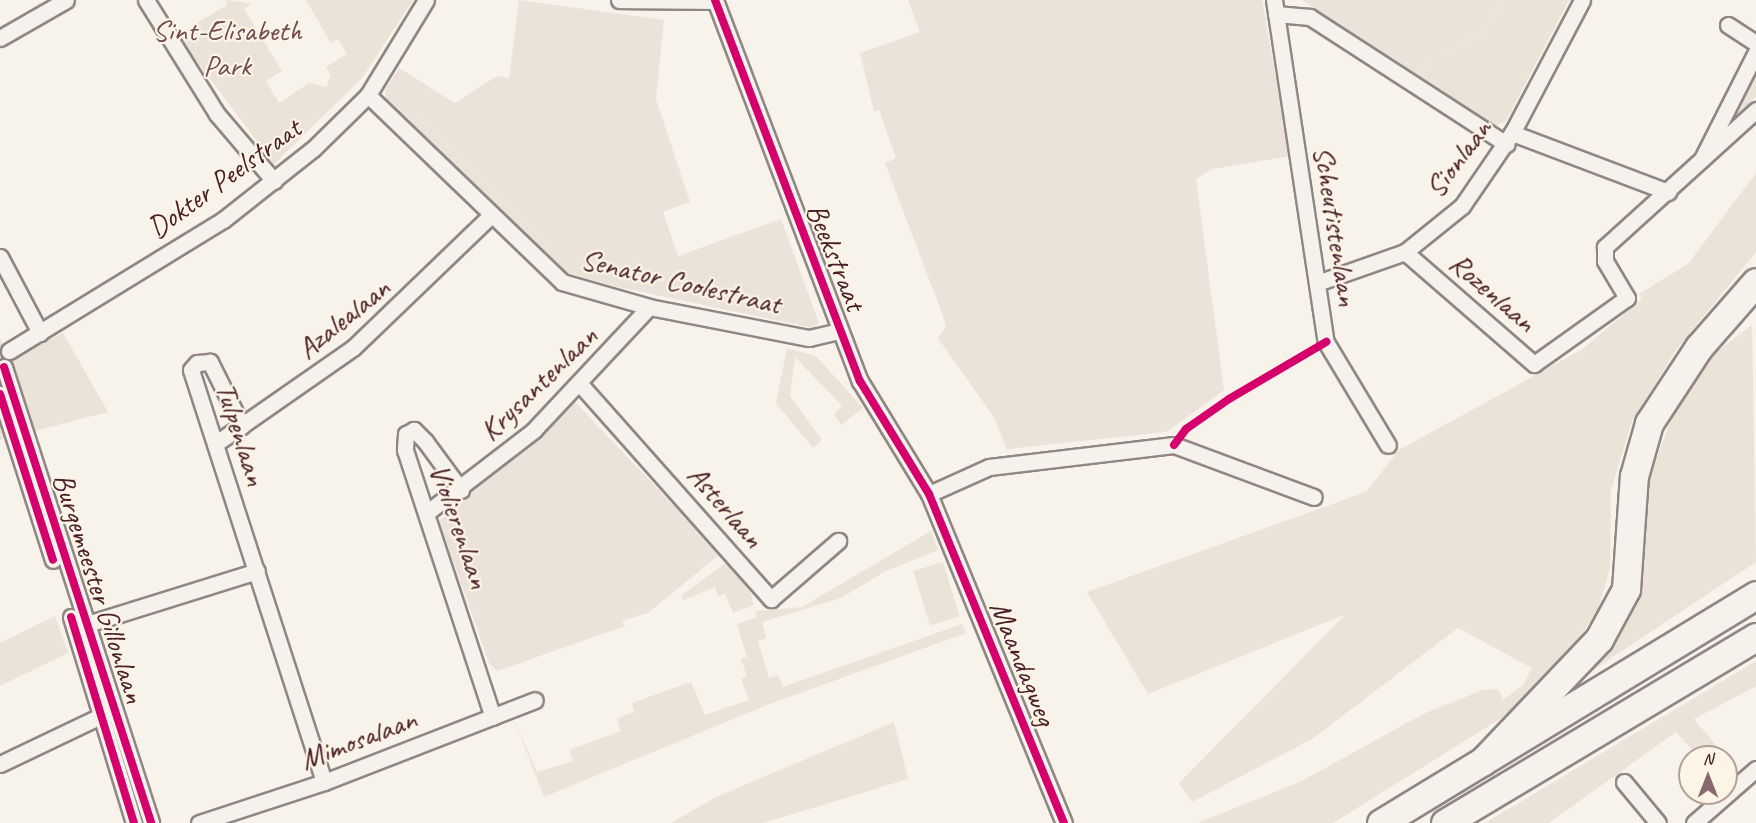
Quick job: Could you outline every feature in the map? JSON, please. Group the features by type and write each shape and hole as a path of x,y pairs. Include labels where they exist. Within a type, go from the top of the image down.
{"highway":[{"path":"1482,762 1599,639 1626,589 1634,476 1649,423 1699,346 1756,282"},
{"path":"1699,346 1756,304"},
{"path":"1381,823 1756,595"},
{"path":"1444,823 1756,637"}],"street":[{"path":"0,38 66,0"},
{"path":"146,0 217,114 274,182"},
{"name":"Dokter Peelstraat","path":"4,345 40,333 274,182 368,95 426,0"},
{"path":"619,0 715,1"},
{"name":"Sionlaan","path":"1317,283 1405,252 1462,206 1509,139 1582,0"},
{"name":"Beekstraat","path":"715,1 840,331 865,390 929,494 940,519"},
{"path":"1275,7 1310,17 1509,139 1668,192"},
{"name":"Scheutistenlaan","path":"1275,7 1328,345 1388,445"},
{"path":"1728,25 1756,43"},
{"name":"Rozenlaan","path":"1702,159 1756,52"},
{"name":"Senator Coolestraat","path":"368,95 490,216 562,282 649,307 809,338 840,331"},
{"name":"Rozenlaan","path":"1405,252 1534,364 1627,298 1605,261 1605,247 1756,110"},
{"name":"Azalealaan","path":"215,444 354,347 490,216"},
{"path":"0,257 40,333"},
{"name":"Krysantenlaan","path":"429,511 461,490 580,384 649,307"},
{"name":"Burgemeester Gillonlaan","path":"4,345 2,368 84,625 135,823"},
{"name":"Tulpenlaan","path":"242,426 210,362 197,363 190,370 324,782"},
{"name":"Asterlaan","path":"580,384 771,599 838,541"},
{"name":"Burgemeester Gillonlaan","path":"0,394 108,712 151,823"},
{"name":"Violierenlaan","path":"461,490 425,441 414,430 406,434 405,450 429,511 493,717"},
{"path":"929,494 989,467 1174,445 1314,497"},
{"name":"Maandagweg","path":"940,519 1064,823"},
{"path":"84,625 257,571"},
{"name":"Mimosalaan","path":"199,823 324,782 535,700"},
{"path":"0,764 108,712"},
{"path":"1694,823 1756,769"},
{"path":"1624,782 1658,823"}],"shaded area":[{"path":"519,0 664,20 656,99 690,202 663,212 678,256 781,219 819,323 813,328 618,287 620,275 571,267 415,116 410,125 386,99 385,90 399,68 455,103 497,76 509,78"},
{"path":"908,0 1262,0 1290,156 1213,169 1196,179 1224,390 1167,432 1007,449 994,417 938,338 946,327 943,316 885,163 896,158 879,110 874,112 860,53 920,32"},
{"path":"1302,0 1505,0 1482,33 1410,73"},
{"path":"573,400 720,554 648,613 622,621 625,626 497,671 489,663 439,521"}],"green space":[{"name":"Sint-Elisabeth Park","path":"226,0 252,4 244,9 282,71 266,81 279,103 309,83 326,87 331,76 326,67 347,54 338,39 331,43 306,0 413,0 362,78 274,164 177,35 227,5"},
{"path":"1505,0 1569,0 1506,121 1495,126 1410,73 1482,33"},
{"path":"1756,61 1756,96 1726,131 1722,127"},
{"path":"414,115 571,267 620,275 618,287 568,273 542,254 410,125"},
{"path":"1756,173 1756,252 1676,350 1632,421 1611,490 1610,569 1598,609 1575,645 1535,692 1500,719 1333,823 1198,823 1300,782 1423,714 1483,690 1498,689 1503,700 1523,685 1532,668 1458,628 1312,739 1192,802 1179,783 1346,614 1148,694 1087,592 1366,492 1399,450 1581,350 1642,299 1639,294 1688,264"},
{"path":"1000,287 1019,448 1007,449 994,417 938,338 946,327 971,319"},
{"path":"1752,325 1756,562 1568,687 1637,582 1646,486 1681,394 1716,352"},
{"path":"63,333 108,412 0,440 0,339 9,359"},
{"path":"787,348 816,356 863,408 841,425 834,414 842,406 795,357 790,396 822,440 813,448 776,403"},
{"path":"931,531 938,550 884,572 841,598 762,622 766,638 758,641 769,678 778,675 783,687 962,624 966,633 767,705 544,797 514,719 537,772 573,761 569,750 621,731 617,718 634,712 632,703 691,682 705,715 749,700 741,679 747,676 741,659 747,657 737,624 757,617 755,611 802,607"},
{"path":"728,561 746,579 754,605 733,613 725,594 718,596 715,587 682,601 682,595"},
{"path":"943,562 960,617 930,626 913,571"},
{"path":"55,616 68,653 0,686 0,643"},
{"path":"1756,661 1756,686 1694,719 1716,745 1688,745 1676,732 1549,823 1485,823"},
{"path":"894,722 908,779 763,823 671,823 716,797"}],"cycle path":[{"path":"715,0 860,381 929,494 1064,823"},
{"path":"1174,445 1186,429 1229,399 1326,342"},
{"path":"4,367 151,823"},
{"path":"0,394 53,560"},
{"path":"71,617 134,823"}]}
